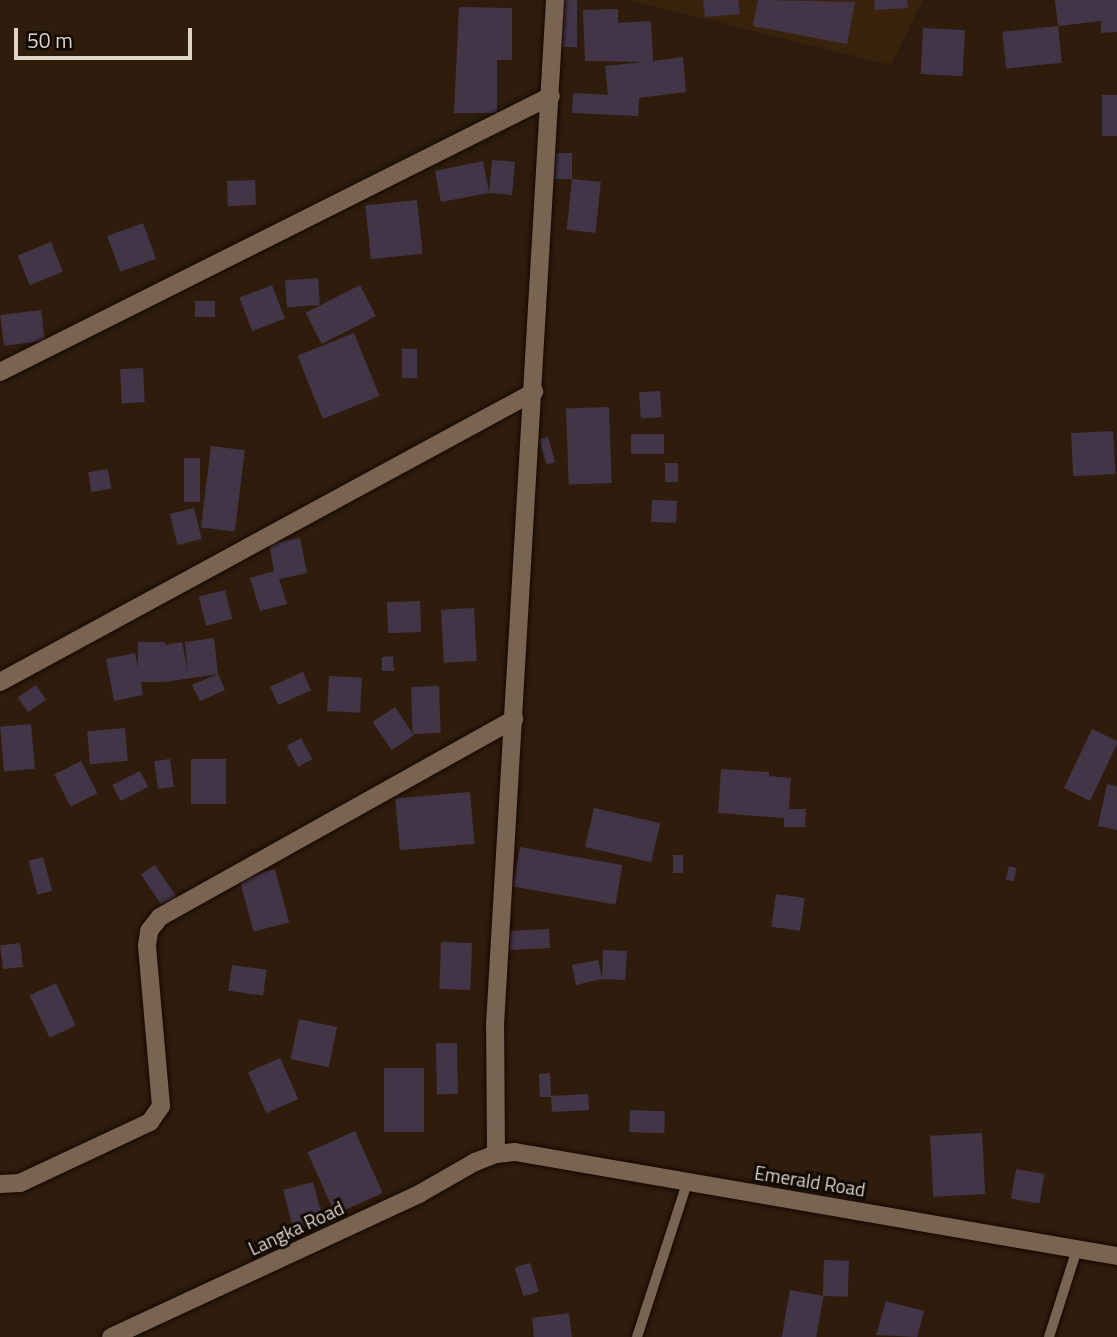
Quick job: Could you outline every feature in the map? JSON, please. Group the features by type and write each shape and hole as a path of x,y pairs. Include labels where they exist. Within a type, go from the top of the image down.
{"street":[{"path":"496,1154 495,1026 555,0"},
{"path":"0,372 551,96"},
{"path":"0,682 534,392"},
{"path":"0,1184 20,1183 150,1122 161,1106 147,946 149,931 160,917 514,719"},
{"name":"Emerald Road","path":"496,1154 531,1152 687,1183 870,1211 1117,1256"},
{"name":"Langka Road","path":"111,1337 419,1194 496,1154"}],"lane":[{"path":"638,1337 687,1183"},
{"path":"1049,1337 1077,1249"}],"shaded area":[{"path":"630,0 923,0 891,65"}],"building":[{"path":"562,0 577,0 577,47 562,47"},
{"path":"703,0 738,0 740,14 705,17"},
{"path":"758,0 855,2 847,44 753,26"},
{"path":"874,0 907,0 908,8 875,10"},
{"path":"1055,0 1117,0 1117,32 1101,33 1101,21 1058,26"},
{"path":"459,7 512,8 512,60 497,60 497,113 454,113"},
{"path":"618,9 618,23 651,21 653,61 683,57 686,92 639,98 638,116 572,113 573,93 608,95 605,66 645,62 585,61 583,10"},
{"path":"1058,26 1062,63 1006,69 1002,32"},
{"path":"923,28 965,30 963,76 921,74"},
{"path":"1102,95 1117,95 1117,136 1102,136"},
{"path":"552,153 572,153 572,179 552,179"},
{"path":"492,160 515,162 512,195 489,193"},
{"path":"483,161 489,193 441,202 435,171"},
{"path":"572,179 601,182 596,233 567,230"},
{"path":"255,180 256,205 228,206 227,181"},
{"path":"417,200 423,254 371,259 365,205"},
{"path":"143,223 156,259 120,272 107,236"},
{"path":"51,242 63,272 30,285 18,255"},
{"path":"318,278 320,305 287,307 285,280"},
{"path":"272,285 285,319 252,331 239,298"},
{"path":"360,285 376,316 322,344 306,313"},
{"path":"195,301 215,301 215,317 195,317"},
{"path":"41,310 45,341 4,346 0,315"},
{"path":"354,333 379,396 323,419 297,356"},
{"path":"402,349 417,349 417,378 402,378"},
{"path":"143,368 145,402 122,403 120,369"},
{"path":"660,391 662,417 641,418 639,392"},
{"path":"609,407 612,483 569,484 566,409"},
{"path":"1113,431 1115,474 1073,476 1071,433"},
{"path":"631,434 664,434 664,454 631,454"},
{"path":"548,437 555,462 547,464 539,439"},
{"path":"211,446 245,450 235,532 201,527"},
{"path":"184,458 200,458 200,502 184,502"},
{"path":"665,463 678,463 678,482 665,482"},
{"path":"108,469 111,489 91,492 88,472"},
{"path":"652,500 677,501 676,523 651,522"},
{"path":"194,508 202,539 177,545 170,514"},
{"path":"300,538 307,573 279,579 287,604 260,611 250,578 274,571 269,544"},
{"path":"225,590 232,619 206,626 199,597"},
{"path":"420,601 421,632 388,633 387,602"},
{"path":"474,608 477,661 444,663 441,610"},
{"path":"214,638 218,674 165,682 141,682 143,695 114,701 106,659 135,653 138,668 138,642 165,642 165,645 182,642 188,673 185,642"},
{"path":"393,656 394,671 382,671 382,657"},
{"path":"303,672 311,690 278,705 270,687"},
{"path":"218,674 225,690 200,701 192,685"},
{"path":"329,676 362,678 360,713 327,711"},
{"path":"36,685 46,700 28,712 18,697"},
{"path":"439,686 441,733 413,734 411,687"},
{"path":"395,707 414,735 392,750 373,722"},
{"path":"31,724 35,769 4,772 0,727"},
{"path":"125,728 128,761 90,764 87,731"},
{"path":"1092,729 1117,741 1117,744 1090,801 1064,788"},
{"path":"301,738 312,759 298,767 287,746"},
{"path":"170,759 174,787 158,789 154,761"},
{"path":"191,759 226,759 226,804 191,804"},
{"path":"81,761 97,793 71,807 54,775"},
{"path":"721,769 769,772 769,776 791,778 789,809 806,809 805,827 784,827 784,818 718,813"},
{"path":"140,771 148,787 121,801 112,785"},
{"path":"1107,784 1117,786 1117,830 1098,826"},
{"path":"470,792 475,844 400,850 395,799"},
{"path":"594,808 660,823 651,862 585,847"},
{"path":"520,847 622,865 615,904 513,886"},
{"path":"673,855 683,855 683,873 673,873"},
{"path":"43,857 52,891 38,895 29,861"},
{"path":"155,865 180,902 166,912 141,875"},
{"path":"1009,866 1017,868 1013,882 1006,880"},
{"path":"275,869 289,922 253,932 239,879"},
{"path":"776,894 805,898 800,931 771,927"},
{"path":"549,929 550,948 510,950 509,931"},
{"path":"441,942 472,943 470,990 439,989"},
{"path":"20,943 23,967 3,969 0,945"},
{"path":"603,950 627,951 625,980 602,979"},
{"path":"598,960 602,979 576,985 572,965"},
{"path":"232,965 267,970 263,996 228,991"},
{"path":"56,983 76,1026 50,1038 30,995"},
{"path":"299,1019 337,1027 329,1067 290,1059"},
{"path":"436,1043 457,1043 458,1094 437,1094"},
{"path":"280,1058 298,1099 266,1113 248,1072"},
{"path":"384,1068 424,1068 424,1132 384,1132"},
{"path":"550,1073 551,1096 588,1094 589,1110 552,1112 551,1097 540,1097 539,1074"},
{"path":"630,1110 665,1111 664,1133 629,1132"},
{"path":"355,1131 383,1193 335,1214 307,1152"},
{"path":"982,1133 985,1194 933,1197 930,1136"},
{"path":"1016,1169 1045,1174 1039,1204 1011,1199"},
{"path":"313,1182 324,1222 294,1230 283,1190"},
{"path":"824,1260 849,1261 848,1297 823,1296"},
{"path":"530,1263 539,1292 523,1296 515,1268"},
{"path":"790,1290 823,1296 816,1337 782,1337"},
{"path":"886,1301 924,1311 917,1337 876,1335"},
{"path":"569,1313 572,1337 534,1337 532,1318"}]}
